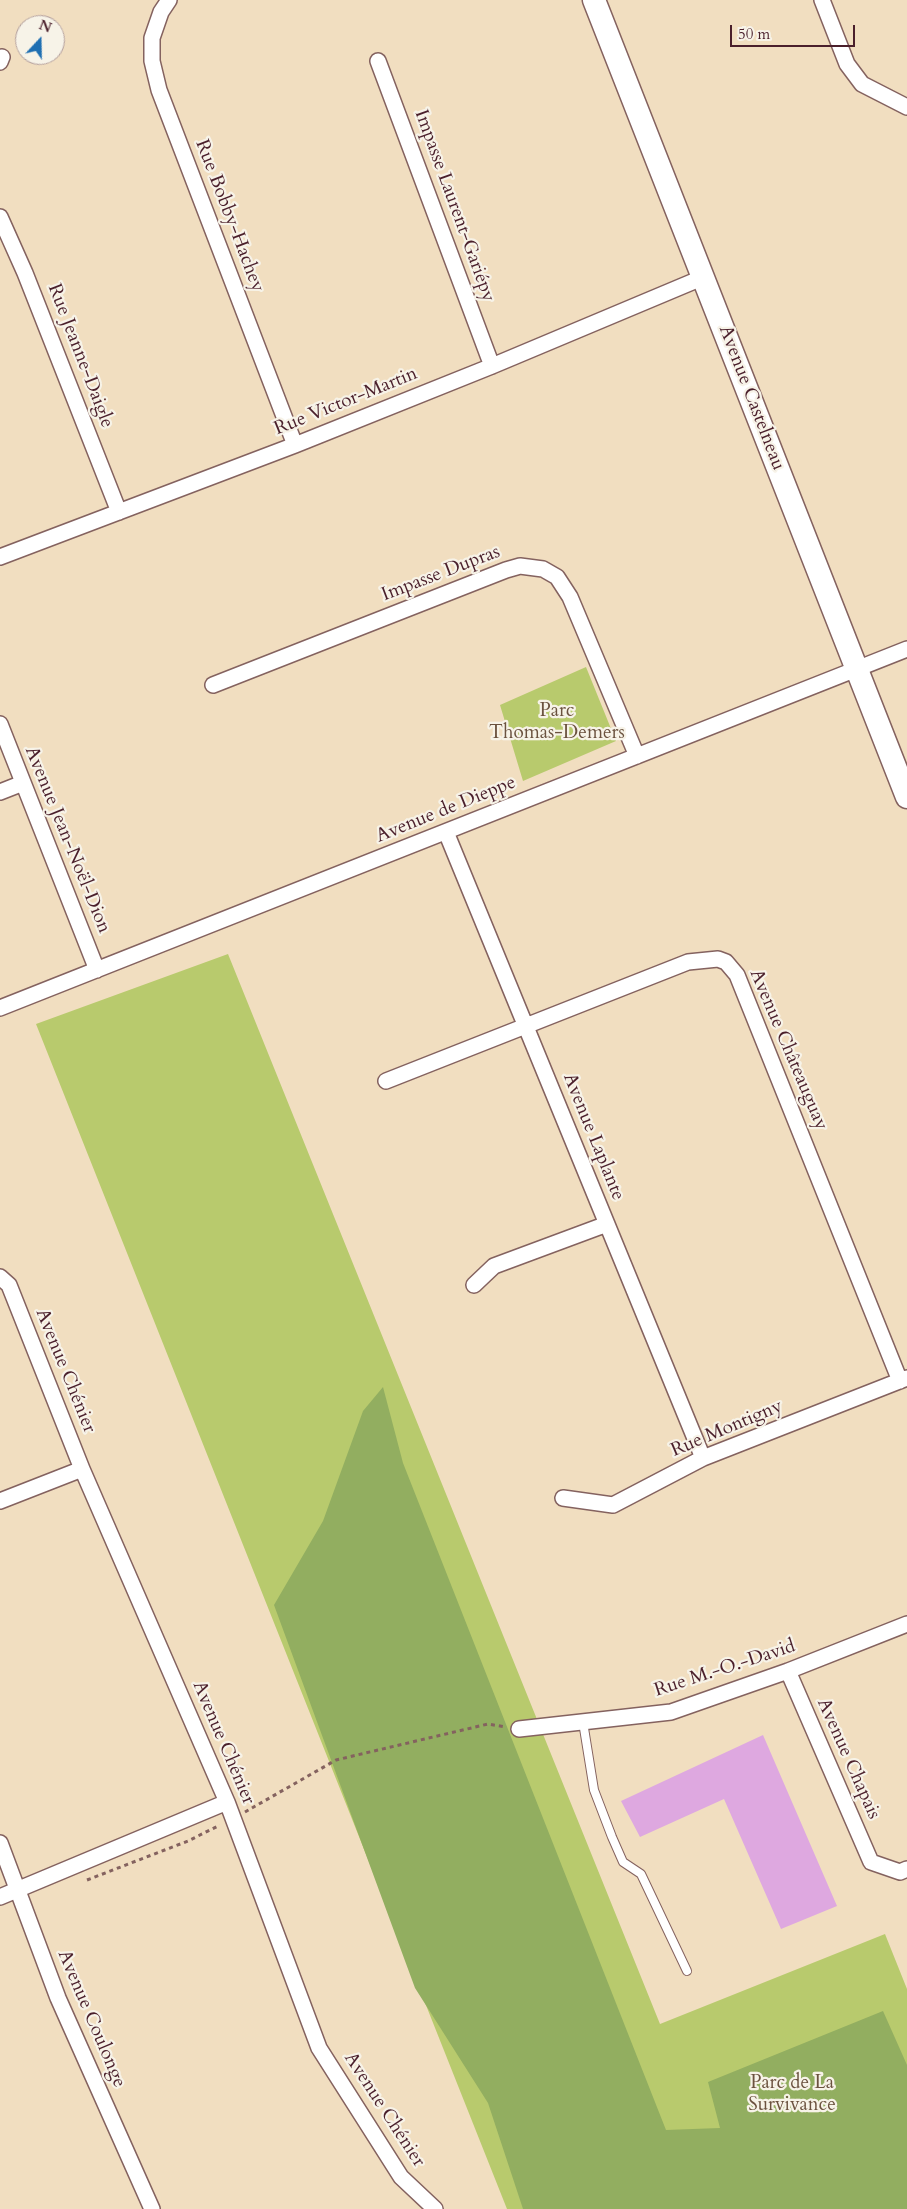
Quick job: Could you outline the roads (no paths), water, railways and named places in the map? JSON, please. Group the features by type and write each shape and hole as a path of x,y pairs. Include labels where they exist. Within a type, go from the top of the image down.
{"street":[{"name":"Rue Bobby-Hachey","path":"169,0 161,12 152,38 152,61 159,90 295,445"},
{"name":"Avenue Castelneau","path":"594,0 907,797"},
{"path":"822,0 847,64 862,84 907,107"},
{"name":"Impasse Laurent-Gariépy","path":"378,61 492,366"},
{"name":"Rue Jeanne-Daigle","path":"0,217 25,273 119,512"},
{"name":"Rue Victor-Martin","path":"0,557 295,445 492,366 704,277"},
{"name":"Impasse Dupras","path":"213,685 506,570 520,566 543,568 558,577 570,597 637,756"},
{"name":"Avenue de Dieppe","path":"0,1008 907,650"},
{"name":"Avenue Jean-Noël-Dion","path":"0,724 97,970"},
{"path":"0,792 22,783"},
{"name":"Avenue Laplante","path":"446,832 703,1458"},
{"name":"Avenue Châteauguay","path":"386,1081 688,962 718,959 726,962 737,975 904,1380"},
{"path":"474,1285 494,1266 607,1224"},
{"name":"Avenue Chénier","path":"0,1277 9,1285 82,1469 227,1802 319,2048 401,2177 436,2209"},
{"name":"Rue Montigny","path":"563,1498 613,1505 703,1458 904,1380"},
{"path":"0,1500 82,1469"},
{"name":"Rue M.-O.-David","path":"519,1728 671,1712 788,1671 907,1624"},
{"name":"Avenue Chapais","path":"788,1671 871,1862 900,1872 907,1869"},
{"path":"0,1897 227,1802"},
{"name":"Avenue Coulonge","path":"0,1843 19,1889 58,1998 152,2209"}],"lane":[{"path":"583,1722 594,1790 612,1837 623,1862 641,1874 687,1971"}],"park label":[{"name":"Parc Thomas-Demers","path":"557,723"},
{"name":"Parc de La Survivance","path":"792,2095"}]}
